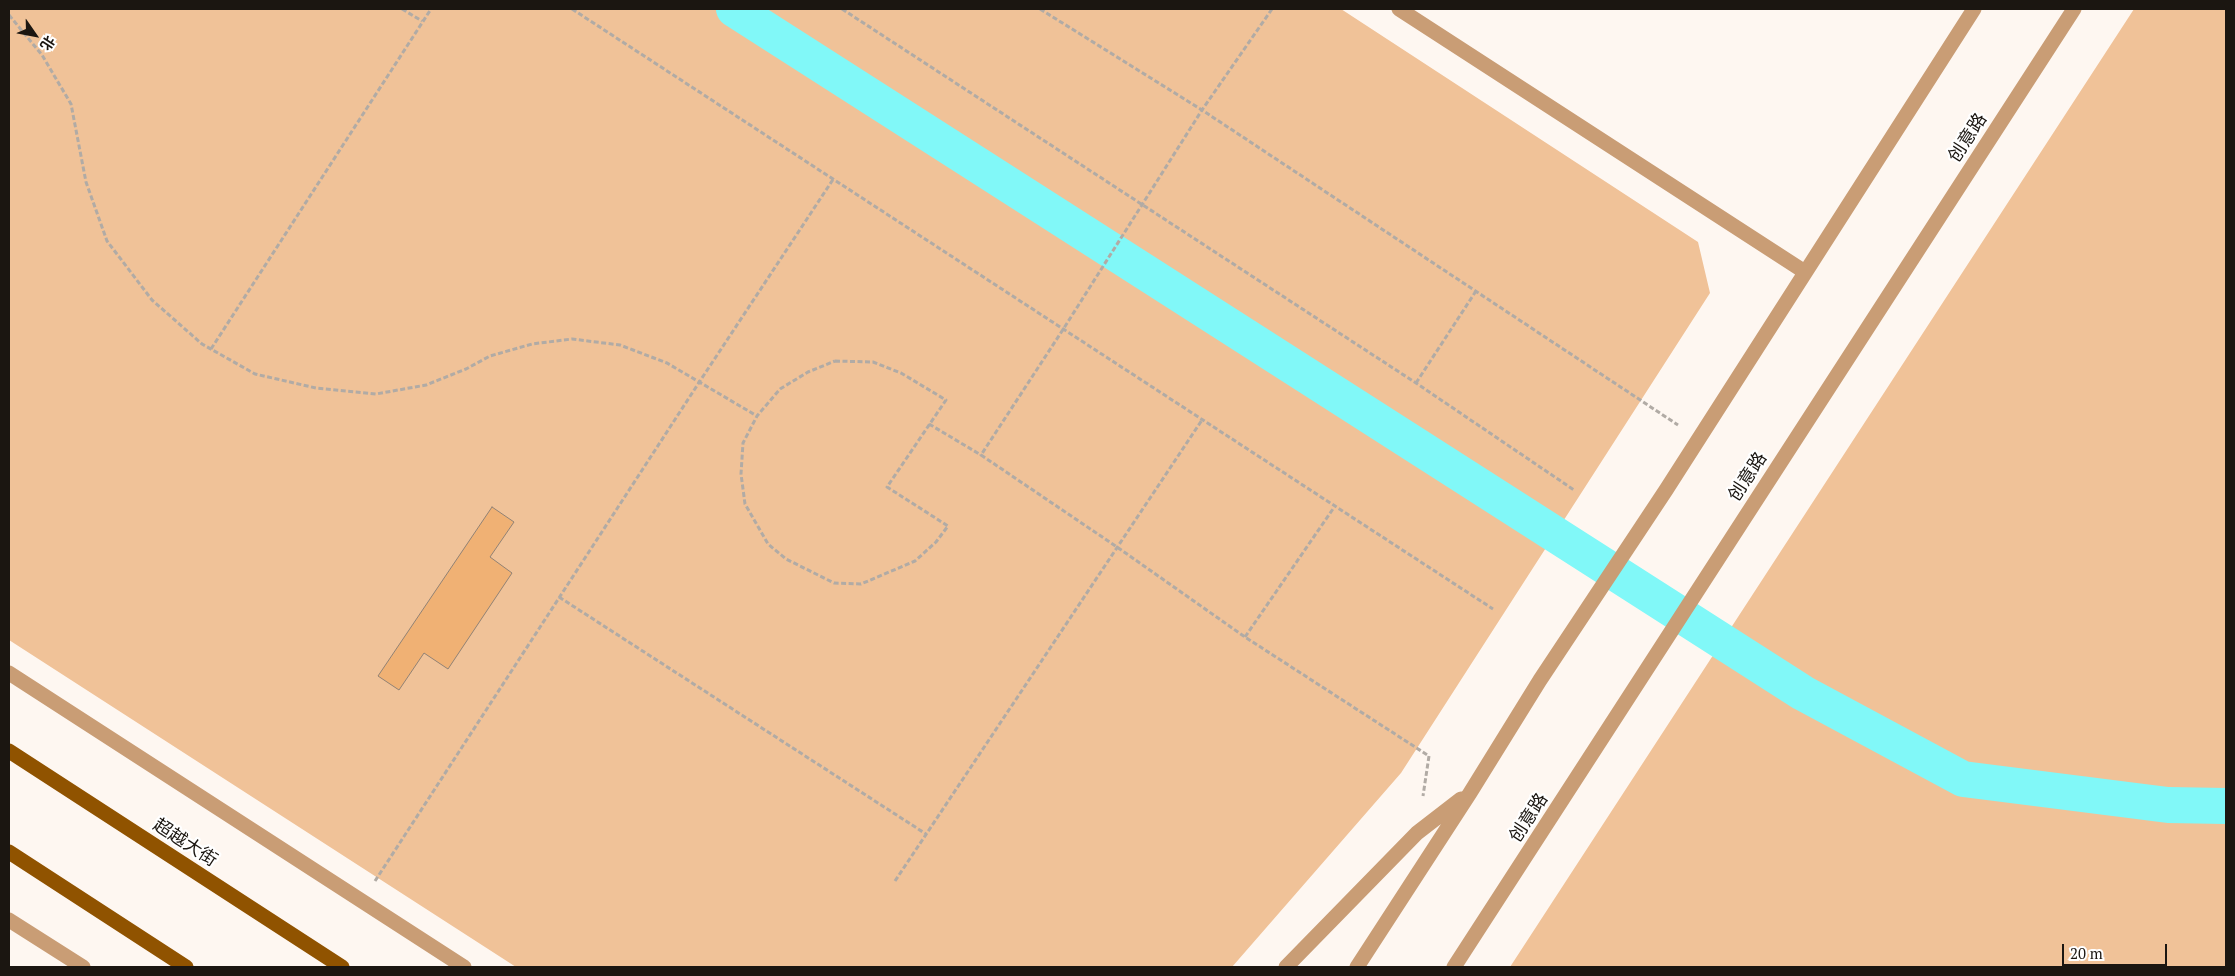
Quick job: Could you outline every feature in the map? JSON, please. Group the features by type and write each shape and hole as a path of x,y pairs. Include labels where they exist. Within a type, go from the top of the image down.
{"main road":[{"name":"超越大街","path":"9,751 342,967"},
{"path":"9,852 186,967"}],"street":[{"path":"1399,9 1804,272"},
{"path":"1357,967 1540,680 1699,439 1804,272 1974,9"},
{"name":"创意路","path":"1454,967 2074,9"},
{"path":"9,673 464,967"},
{"path":"1286,967 1417,833 1470,792"},
{"path":"9,920 83,967"}],"path":[{"path":"402,9 422,21"},
{"path":"211,349 431,9"},
{"path":"572,9 1493,609"},
{"path":"842,9 1416,384 1574,490"},
{"path":"1040,9 1202,110 1699,439"},
{"path":"981,456 1202,110 1272,9"},
{"path":"9,15 42,55 71,104 86,182 107,241 152,300 202,344 255,374 316,388 376,394 426,385 466,369 490,356 532,344 572,339 620,345 667,363 757,416"},
{"path":"362,901 834,178"},
{"path":"1416,384 1476,291"},
{"path":"836,361 873,362 902,373 946,400 930,424 887,487 948,526 936,542 915,561 861,584 834,583 786,559 768,544 745,504 741,474 743,443 757,416 780,389 808,372 836,361"},
{"path":"895,881 1202,420"},
{"path":"930,424 1117,547 1245,637 1430,756 1417,833"},
{"path":"1245,637 1334,506"},
{"path":"559,597 926,834"}],"shaded area":[{"path":"9,9 1341,9 1698,242 1710,293 1401,773 1232,967 516,967 9,640"},
{"path":"2134,9 2226,9 2226,967 1510,967"}],"building":[{"path":"492,507 514,522 490,557 512,573 448,669 424,653 399,690 378,676"}],"waterway":[{"path":"734,9 1803,693 1963,779 2168,805 2226,806"}]}
